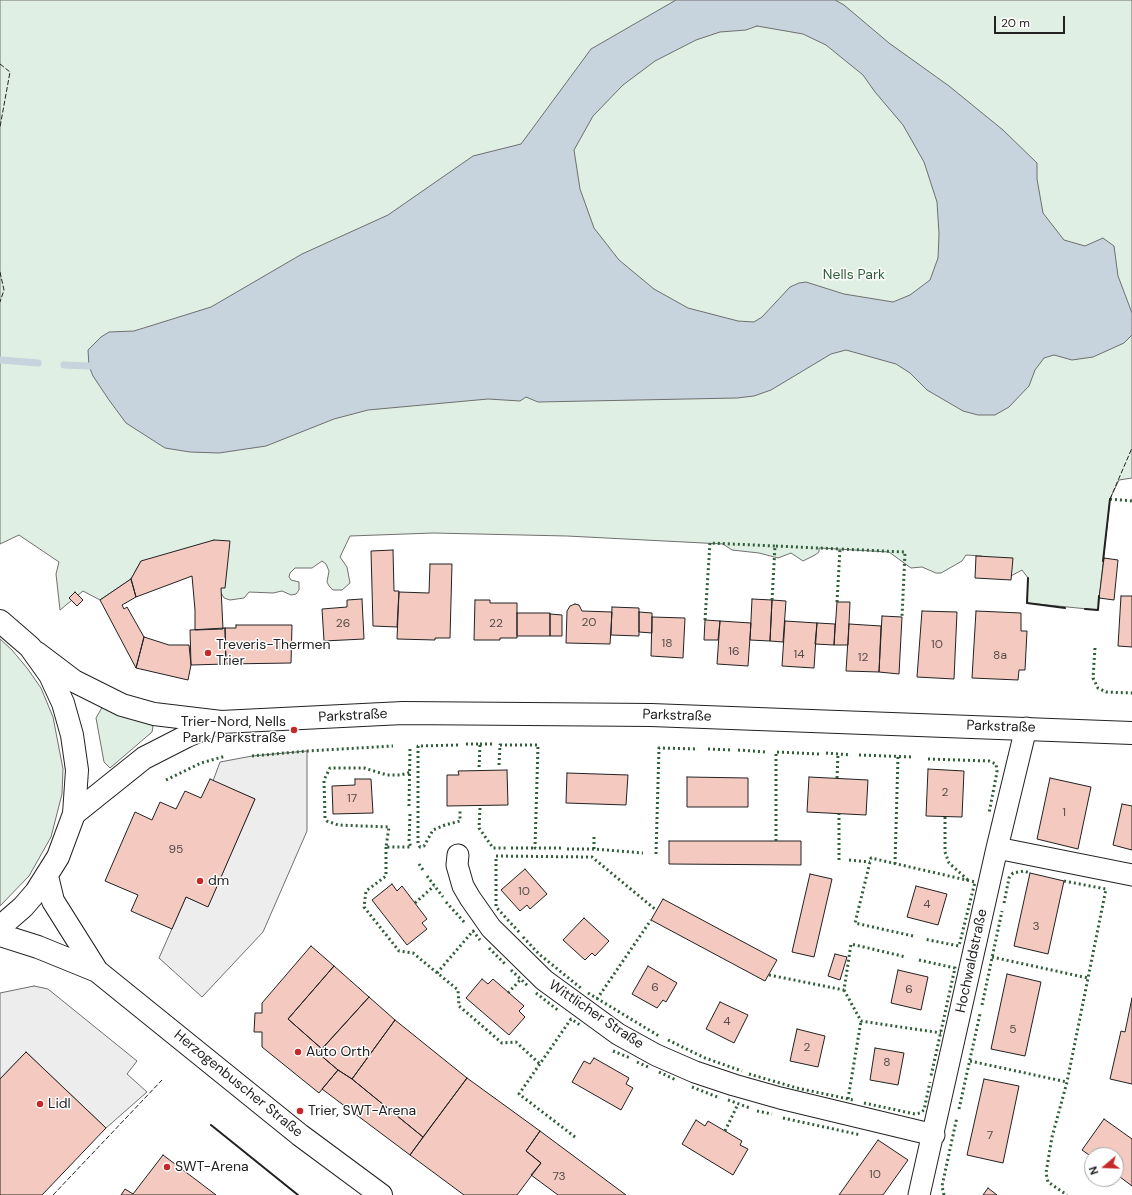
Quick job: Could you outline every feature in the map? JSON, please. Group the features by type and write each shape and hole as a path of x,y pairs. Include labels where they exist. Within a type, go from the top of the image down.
{"street":[{"path":"0,621 30,648 50,675 63,703 72,735 77,770 74,814 66,838 47,876 23,907 0,927"},
{"name":"Parkstraße","path":"30,648 74,681 122,705 154,714 221,722 414,713 651,715 1132,733"},
{"name":"Parkstraße","path":"74,814 144,758 188,736 221,722"},
{"name":"Hochwaldstraße","path":"919,1195 934,1135 997,848 1026,728"},
{"path":"997,848 1132,875"},
{"name":"Wittlicher Straße","path":"458,855 458,870 463,886 491,928 544,980 618,1034 695,1072 732,1084 780,1098 934,1135"},
{"name":"Herzogenbuscher Straße","path":"47,876 53,901 97,972"},
{"name":"Herzogenbuscher Straße","path":"0,935 38,947 97,972 300,1135 381,1195"}],"green space":[{"name":"Nells Park","path":"0,0 1132,0 1132,478 1119,480 1110,499 1098,610 1027,603 1028,578 1022,570 1009,577 983,560 982,556 966,555 962,561 941,573 936,573 922,567 911,568 889,552 819,548 819,552 803,561 791,553 778,558 759,553 732,550 723,544 567,536 433,533 350,536 340,557 347,567 350,583 342,590 333,590 329,586 327,582 329,571 326,564 322,561 312,568 295,568 290,573 289,577 291,580 299,582 299,590 296,594 291,595 282,591 273,593 249,592 244,598 230,600 224,598 220,591 221,586 224,585 141,561 131,579 100,600 83,591 60,610 56,574 59,562 19,535 0,544"},
{"path":"0,639 12,650 41,688 53,717 63,769 62,794 51,837 29,876 0,906"},
{"path":"104,704 151,723 153,727 152,732 110,768 104,762 96,718"}],"shaded area":[{"path":"676,0 835,0 844,5 889,43 949,86 1003,130 1037,163 1037,179 1043,213 1064,240 1085,246 1103,238 1114,246 1118,276 1132,313 1132,335 1124,343 1093,357 1072,360 1054,355 1044,358 1035,370 1029,386 1009,407 995,415 978,415 963,411 927,390 910,373 896,364 846,350 831,354 771,390 754,396 737,398 538,402 526,397 520,401 488,399 368,410 334,419 266,446 219,453 190,452 165,448 126,423 93,376 89,366 88,350 101,337 109,332 134,331 211,307 302,254 388,215 473,156 521,144 591,49","holes":["757,26 803,34 826,45 863,75 875,92 903,125 924,162 937,202 939,234 938,258 930,280 910,295 893,302 844,294 806,282 799,283 790,287 762,317 754,322 738,321 688,308 654,289 619,260 594,228 580,189 574,150 593,116 623,85 655,61 696,40 720,32 746,30"]},
{"path":"307,751 307,831 263,932 202,997 159,958 186,897 208,906 255,799 213,781 220,762 252,756"},
{"path":"34,986 48,989 137,1061 127,1074 147,1092 106,1128 26,1052 0,1079 0,993"}],"building":[{"path":"214,540 230,541 225,588 221,588 223,629 195,630 192,576 136,597 131,579 141,561"},
{"path":"393,550 394,591 399,591 397,627 373,626 371,551"},
{"path":"976,556 1013,558 1011,580 975,578"},
{"path":"1104,558 1118,560 1114,600 1099,598"},
{"path":"430,564 452,564 450,638 435,638 435,640 397,639 399,592 429,593"},
{"path":"131,579 136,597 122,605 124,609 127,607 144,637 136,668 100,600"},
{"path":"75,592 83,600 77,606 69,598"},
{"path":"1121,596 1132,596 1132,647 1118,646"},
{"path":"362,599 364,639 324,641 322,609 347,607 347,600"},
{"path":"752,599 772,600 770,641 750,640"},
{"path":"475,600 490,600 490,603 517,603 517,638 500,638 500,640 474,640"},
{"path":"772,600 786,601 783,642 770,641"},
{"path":"837,602 850,602 848,645 834,645"},
{"path":"575,604 579,605 582,611 612,612 610,644 566,643 567,611 570,606"},
{"path":"612,607 639,608 639,636 611,635"},
{"path":"922,611 957,612 954,679 917,677"},
{"path":"976,611 1021,613 1021,631 1027,631 1025,670 1019,670 1018,680 972,678"},
{"path":"639,612 652,613 652,633 639,632"},
{"path":"517,613 550,613 550,636 517,636"},
{"path":"550,614 562,615 562,636 550,636"},
{"path":"882,616 902,617 899,674 879,672"},
{"path":"652,617 685,618 683,658 651,656"},
{"path":"705,620 720,621 718,640 704,640"},
{"path":"720,621 751,623 748,666 717,664"},
{"path":"785,621 817,623 814,668 782,666"},
{"path":"817,623 835,624 834,645 815,644"},
{"path":"849,624 881,626 879,672 846,671"},
{"path":"236,625 292,625 291,663 226,664 225,628 236,628"},
{"name":"Treveris-Thermen Trier","path":"225,628 226,664 191,665 190,630"},
{"path":"144,637 169,645 189,645 191,665 188,680 136,668"},
{"path":"928,769 964,771 962,817 926,816"},
{"path":"507,770 508,805 447,806 447,775 459,775 458,771"},
{"path":"567,773 628,775 626,805 566,803"},
{"path":"687,777 748,778 748,807 687,807"},
{"path":"809,777 868,780 866,815 807,812"},
{"path":"1050,778 1091,787 1078,849 1037,839"},
{"path":"210,779 255,799 208,907 186,897 172,929 131,911 138,895 105,881 135,812 152,820 160,802 176,809 185,791 201,798"},
{"path":"355,779 371,779 373,813 333,814 332,786 355,785"},
{"path":"1122,804 1132,806 1132,850 1113,845"},
{"path":"669,841 801,841 801,865 669,864"},
{"path":"525,869 547,894 530,909 527,905 520,911 501,890"},
{"path":"1030,873 1064,881 1048,954 1014,946"},
{"path":"810,874 832,879 814,957 792,952"},
{"path":"392,884 397,891 402,886 427,919 422,923 427,929 407,945 372,900"},
{"path":"916,886 947,894 938,925 907,917"},
{"path":"663,899 777,960 765,981 651,920"},
{"path":"584,918 609,941 595,956 592,953 585,960 563,940"},
{"path":"311,946 334,966 288,1019 322,1049 318,1053 338,1070 319,1093 262,1047 262,1032 254,1032 255,1013 262,1013 262,1003"},
{"path":"835,954 847,957 840,980 828,976"},
{"path":"334,966 369,997 322,1049 288,1019"},
{"path":"648,966 677,983 666,1002 663,1000 657,1008 632,994"},
{"path":"898,970 928,977 921,1010 891,1003"},
{"path":"1007,974 1041,982 1025,1056 991,1049"},
{"path":"482,979 488,984 493,979 524,1006 519,1011 525,1017 509,1035 466,998"},
{"path":"369,997 395,1020 352,1079 338,1070 318,1053"},
{"path":"1132,998 1132,1084 1110,1079 1121,1031 1125,1032"},
{"path":"720,1002 748,1015 734,1043 706,1029"},
{"path":"395,1020 467,1078 423,1137 352,1079"},
{"path":"797,1029 825,1036 818,1067 790,1061"},
{"path":"875,1048 904,1053 898,1085 870,1080"},
{"name":"Lidl","path":"26,1052 106,1128 42,1195 0,1195 0,1079"},
{"path":"594,1058 629,1078 626,1084 633,1088 621,1110 572,1082 584,1061 590,1064"},
{"path":"338,1070 352,1079 423,1137 410,1155 322,1089"},
{"path":"467,1078 540,1131 526,1151 541,1163 517,1195 464,1195 410,1155"},
{"path":"984,1079 1019,1086 1003,1163 967,1155"},
{"path":"1104,1119 1132,1139 1132,1186 1124,1180 1124,1147 1084,1147"},
{"path":"696,1120 705,1126 708,1121 742,1141 740,1145 748,1149 733,1175 682,1144"},
{"path":"540,1131 626,1195 558,1195 531,1175 541,1163 526,1151"},
{"path":"878,1140 908,1160 883,1195 839,1195"},
{"name":"SWT-Arena","path":"163,1155 216,1195 121,1195 125,1189 133,1194"},
{"path":"988,1188 997,1195 983,1195"}],"waterway":[{"path":"0,360 38,363"},
{"path":"64,365 89,366"}],"hedge":[{"path":"1110,499 1132,501"},
{"path":"705,620 710,543 775,546"},
{"path":"772,600 775,546 840,549"},
{"path":"837,602 840,549 905,552 902,617"},
{"path":"1095,648 1093,678 1098,688 1106,692 1132,693"},
{"path":"466,744 480,744 479,770"},
{"path":"480,744 492,744"},
{"path":"458,745 418,746 418,843 420,847 424,846 433,830 460,821 460,809"},
{"path":"499,765 500,745 538,745 535,848 561,848"},
{"path":"252,756 393,746"},
{"path":"409,806 410,747"},
{"path":"656,854 659,748 698,749"},
{"path":"708,749 732,750"},
{"path":"738,750 766,752"},
{"path":"776,841 776,752 819,754"},
{"path":"826,753 851,755"},
{"path":"837,778 838,754"},
{"path":"859,755 914,757"},
{"path":"166,780 201,763 226,756"},
{"path":"895,864 898,756"},
{"path":"928,759 989,761 996,764 997,772 989,813"},
{"path":"410,814 409,842 411,847 386,847 389,827 338,825 327,821 325,818 324,780 330,768 364,768 387,775 401,775 411,772"},
{"path":"480,808 479,828 493,848 506,848"},
{"path":"839,814 839,860"},
{"path":"945,817 945,852 949,863 968,880"},
{"path":"594,837 594,849 643,853"},
{"path":"386,847 386,876 366,891 364,907 399,951 413,953 458,990 459,1006 502,1043 516,1042 541,1065"},
{"path":"511,848 535,848"},
{"path":"567,849 594,849"},
{"path":"519,932 496,907 496,856 592,857 656,910"},
{"path":"913,936 855,923 871,858 975,882 959,946 924,939"},
{"path":"849,860 870,862"},
{"path":"419,864 423,870"},
{"path":"1004,903 1009,878 1013,873 1024,871 1030,873"},
{"path":"427,876 443,897"},
{"path":"1064,881 1106,889 1067,1082 1052,1137 1046,1173 1048,1182 1067,1195"},
{"path":"415,903 434,886"},
{"path":"446,902 465,923"},
{"path":"982,1005 1002,911"},
{"path":"597,999 651,920"},
{"path":"437,973 473,931 480,940"},
{"path":"523,937 539,954 582,989"},
{"path":"769,975 844,990 851,944 906,957"},
{"path":"489,948 506,965"},
{"path":"992,957 1088,978"},
{"path":"919,960 955,968 931,1076"},
{"path":"511,970 529,987"},
{"path":"508,993 521,979"},
{"path":"844,990 861,1021 941,1033"},
{"path":"536,993 559,1011"},
{"path":"588,993 659,1036"},
{"path":"959,1109 980,1014"},
{"path":"575,1137 519,1094 571,1019 580,1025"},
{"path":"848,1099 861,1021"},
{"path":"668,1040 705,1058 742,1071"},
{"path":"613,1051 630,1058"},
{"path":"970,1061 1067,1082"},
{"path":"637,1062 648,1067"},
{"path":"659,1072 676,1080"},
{"path":"749,1074 797,1088 853,1100"},
{"path":"864,1103 915,1114 920,1113 924,1110 930,1082"},
{"path":"692,1087 720,1098"},
{"path":"728,1100 750,1108"},
{"path":"725,1131 738,1104"},
{"path":"757,1111 772,1114"},
{"path":"944,1195 942,1186 957,1117"},
{"path":"783,1118 861,1135"}],"fence":[{"path":"0,64 10,72 0,127"},
{"path":"0,272 4,290 0,302"},
{"path":"1110,499 1132,448"},
{"path":"53,1195 162,1080"}],"wall":[{"path":"1103,561 1110,499"},
{"path":"1028,578 1027,603 1065,608"},
{"path":"1085,609 1098,610 1099,596"},
{"path":"211,1125 298,1195"}],"place":[{"name":"Treveris-Thermen Trier","path":"208,653"},
{"name":"Trier-Nord, Nells Park/Parkstraße","path":"294,730"},
{"name":"dm","path":"200,881"},
{"name":"Auto Orth","path":"298,1052"},
{"name":"Lidl","path":"40,1104"},
{"name":"Trier, SWT-Arena","path":"300,1111"},
{"name":"SWT-Arena","path":"167,1167"}]}
